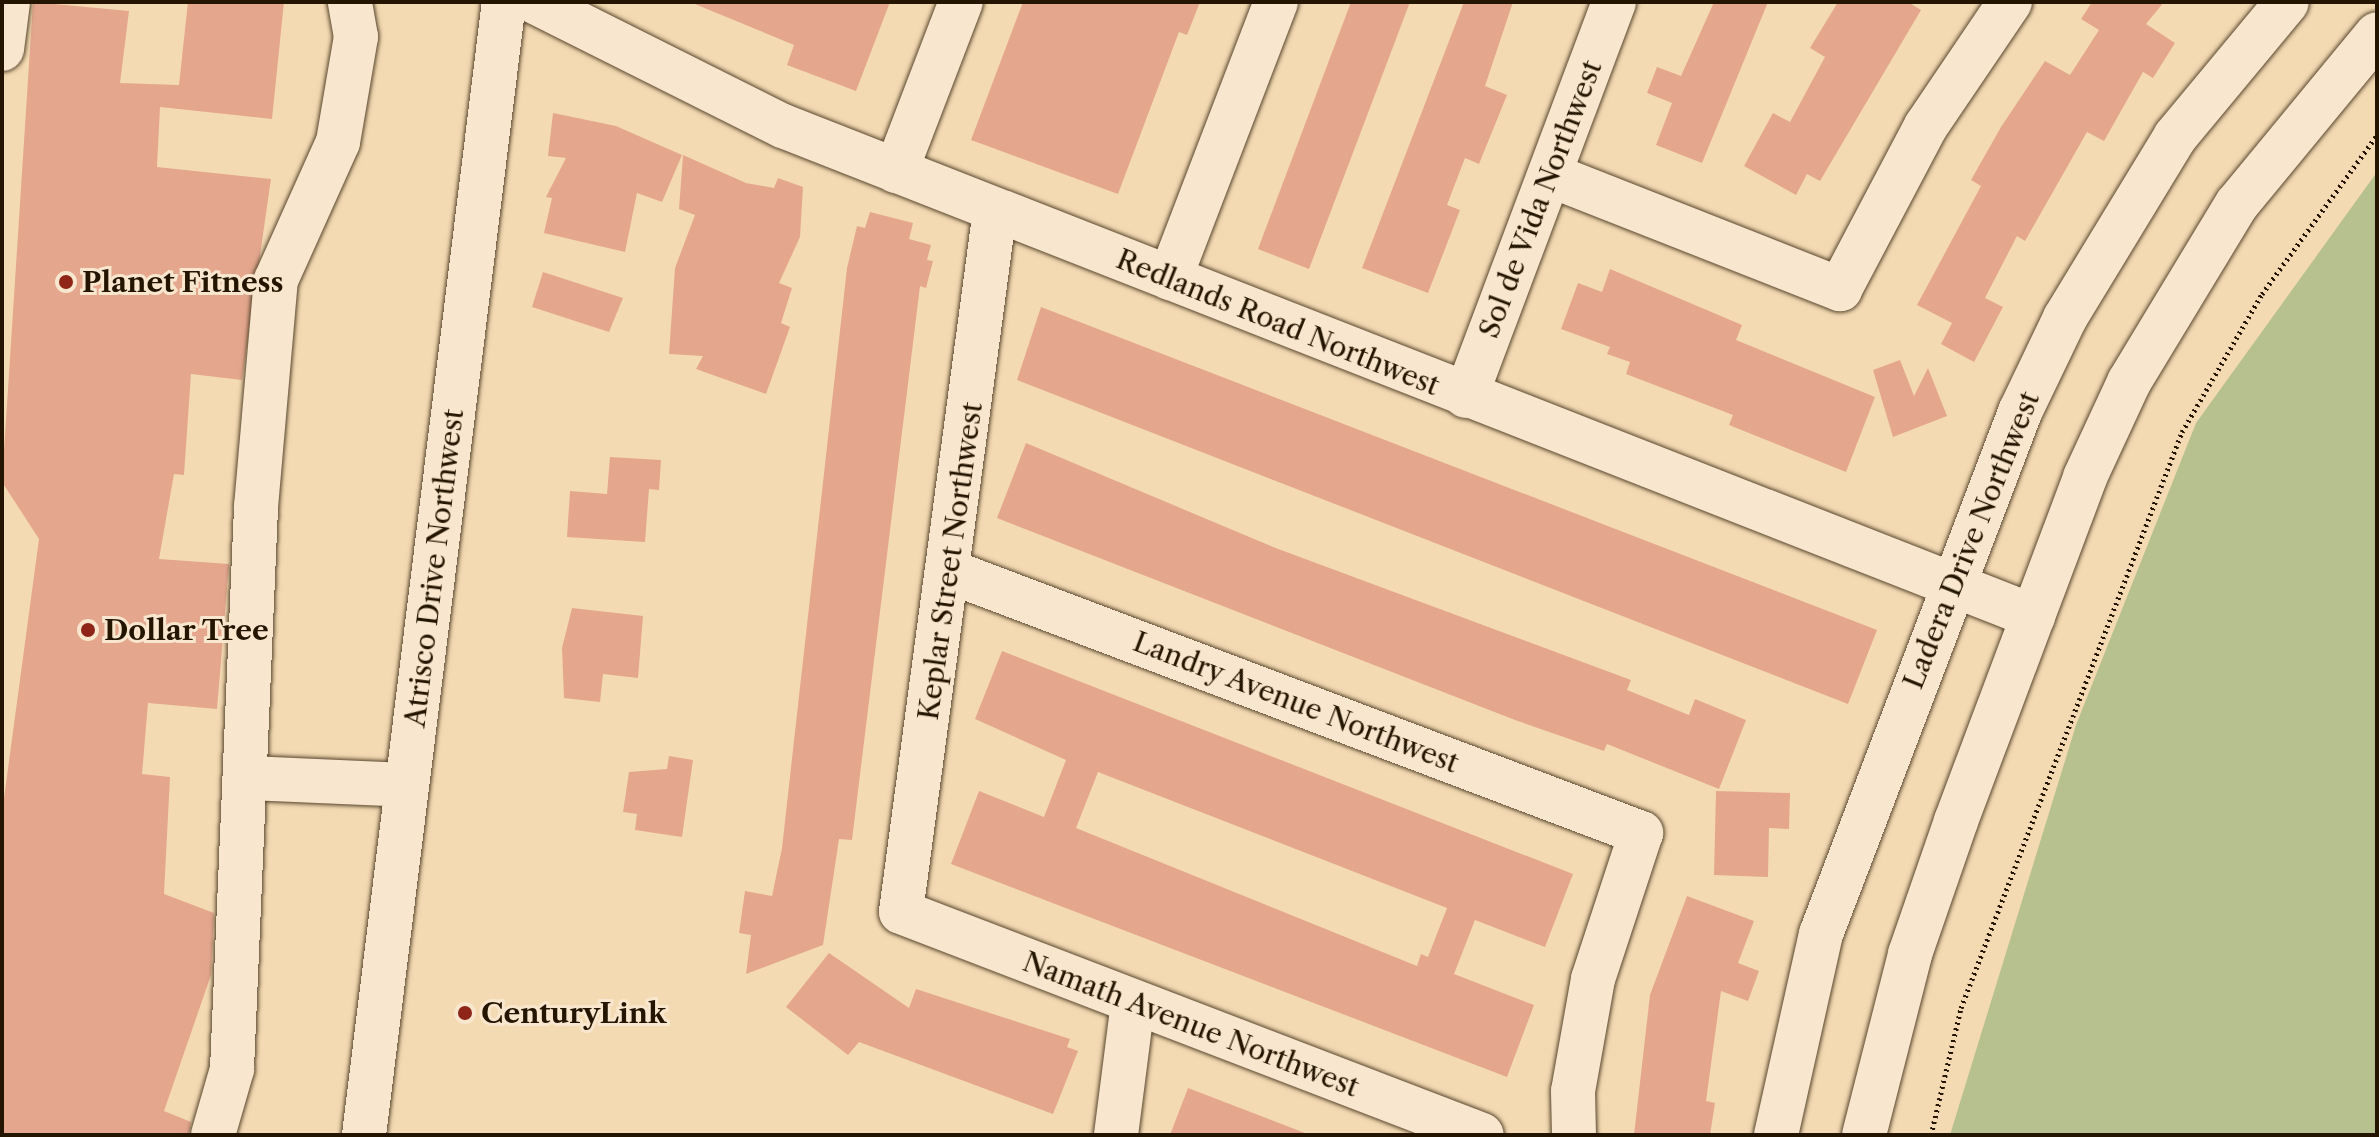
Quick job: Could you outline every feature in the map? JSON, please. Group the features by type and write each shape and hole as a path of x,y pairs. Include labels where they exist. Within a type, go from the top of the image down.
{"street":[{"path":"213,1135 232,1069 248,778 256,507 276,280 338,142 356,37 350,2"},
{"name":"Atrisco Drive Northwest","path":"364,1135 504,2"},
{"name":"Redlands Road Northwest","path":"535,2 783,126 2033,616"},
{"path":"896,171 961,2"},
{"path":"1170,278 1276,2"},
{"name":"Sol de Vida Northwest","path":"1466,396 1614,2"},
{"path":"1550,175 1840,289 1926,126 2010,2"},
{"name":"Ladera Drive Northwest","path":"1776,1135 1821,934 1950,585 2020,412 2108,241 2175,137 2287,2"},
{"path":"1864,1135 1910,954 2085,477 2184,285 2303,116 2377,34"},
{"name":"Keplar Street Northwest","path":"901,912 951,572 995,210"},
{"name":"Landry Avenue Northwest","path":"951,572 1641,833 1593,979 1573,1091 1574,1135"},
{"path":"248,778 407,785"},
{"name":"Namath Avenue Northwest","path":"901,912 1482,1135"},
{"path":"1116,1135 1133,1002"}],"path":[{"path":"1931,1135 1961,1008 2182,432 2262,294 2377,135"}],"green space":[{"path":"2377,172 2377,1135 1950,1135 2076,725 2196,423"}],"building":[{"path":"33,2 129,11 120,83 179,85 188,2 284,2 272,119 160,107 157,167 271,179 242,380 191,374 184,475 174,474 159,559 229,564 217,709 148,703 142,774 170,777 164,894 214,913 211,975 164,1111 191,1122 189,1135 2,1135 2,813 39,539 2,482"},
{"path":"690,2 890,2 856,91 787,65 794,45"},
{"path":"1023,2 1200,2 1187,35 1179,32 1118,194 971,140"},
{"path":"1351,2 1410,2 1309,269 1258,249"},
{"path":"1464,2 1513,2 1485,86 1507,95 1479,164 1465,158 1447,205 1460,210 1428,293 1362,268"},
{"path":"1714,2 1768,2 1702,163 1656,145 1672,103 1647,93 1657,67 1681,76"},
{"path":"1838,2 1908,2 1921,10 1820,181 1807,174 1796,195 1744,166 1773,113 1790,122 1825,57 1810,48"},
{"path":"2092,2 2164,2 2146,24 2175,43 2153,78 2143,72 2104,141 2087,132 2025,241 2017,236 1985,298 2003,307 1974,362 1941,344 1952,323 1917,305 1981,186 1971,180 2001,127 2045,61 2070,75 2099,30 2081,19"},
{"path":"553,113 616,126 682,155 662,202 637,193 625,252 544,233 552,198 546,197 566,158 548,156"},
{"path":"683,155 746,183 774,188 778,178 803,187 800,237 779,283 792,288 781,323 790,327 766,394 696,369 703,356 669,354 675,268 695,215 679,209"},
{"path":"870,212 913,223 909,239 931,245 927,260 933,261 926,288 920,286 852,840 839,839 823,945 746,974 751,935 739,933 745,891 772,896 782,848 847,268 857,226 865,228"},
{"path":"1610,269 1742,325 1736,340 1875,397 1846,472 1729,425 1733,415 1626,374 1630,362 1607,354 1610,347 1561,329 1578,283 1602,292"},
{"path":"543,272 623,298 609,332 532,307"},
{"path":"1041,307 1877,630 1848,704 1017,380"},
{"path":"1900,360 1914,396 1928,368 1947,416 1893,437 1873,370"},
{"path":"1026,443 1273,547 1631,680 1627,690 1689,715 1695,699 1746,720 1719,789 1607,744 1604,751 1515,720 997,518"},
{"path":"610,457 661,460 659,490 649,489 645,542 567,537 570,491 607,494"},
{"path":"572,608 643,616 638,678 603,674 600,702 564,698 562,648"},
{"path":"1002,651 1573,874 1545,947 1475,920 1454,974 1534,1005 1507,1077 951,864 979,791 1044,817 1066,760 975,719","holes":["1098,772 1447,908 1428,957 1421,954 1417,966 1076,828"]},
{"path":"669,756 693,760 682,837 635,830 637,814 623,812 629,772 667,769"},
{"path":"1716,791 1790,793 1789,829 1769,828 1768,877 1714,875"},
{"path":"1687,896 1754,921 1738,963 1759,971 1748,1001 1721,991 1706,1101 1715,1103 1710,1135 1634,1135 1650,995"},
{"path":"829,953 909,1008 916,989 1070,1039 1067,1047 1078,1051 1053,1114 859,1042 848,1055 786,1007"},
{"path":"1188,1088 1305,1133 1170,1135"}],"place":[{"name":"Planet Fitness","path":"66,282"},
{"name":"Dollar Tree","path":"88,630"},
{"name":"CenturyLink","path":"465,1013"}]}
